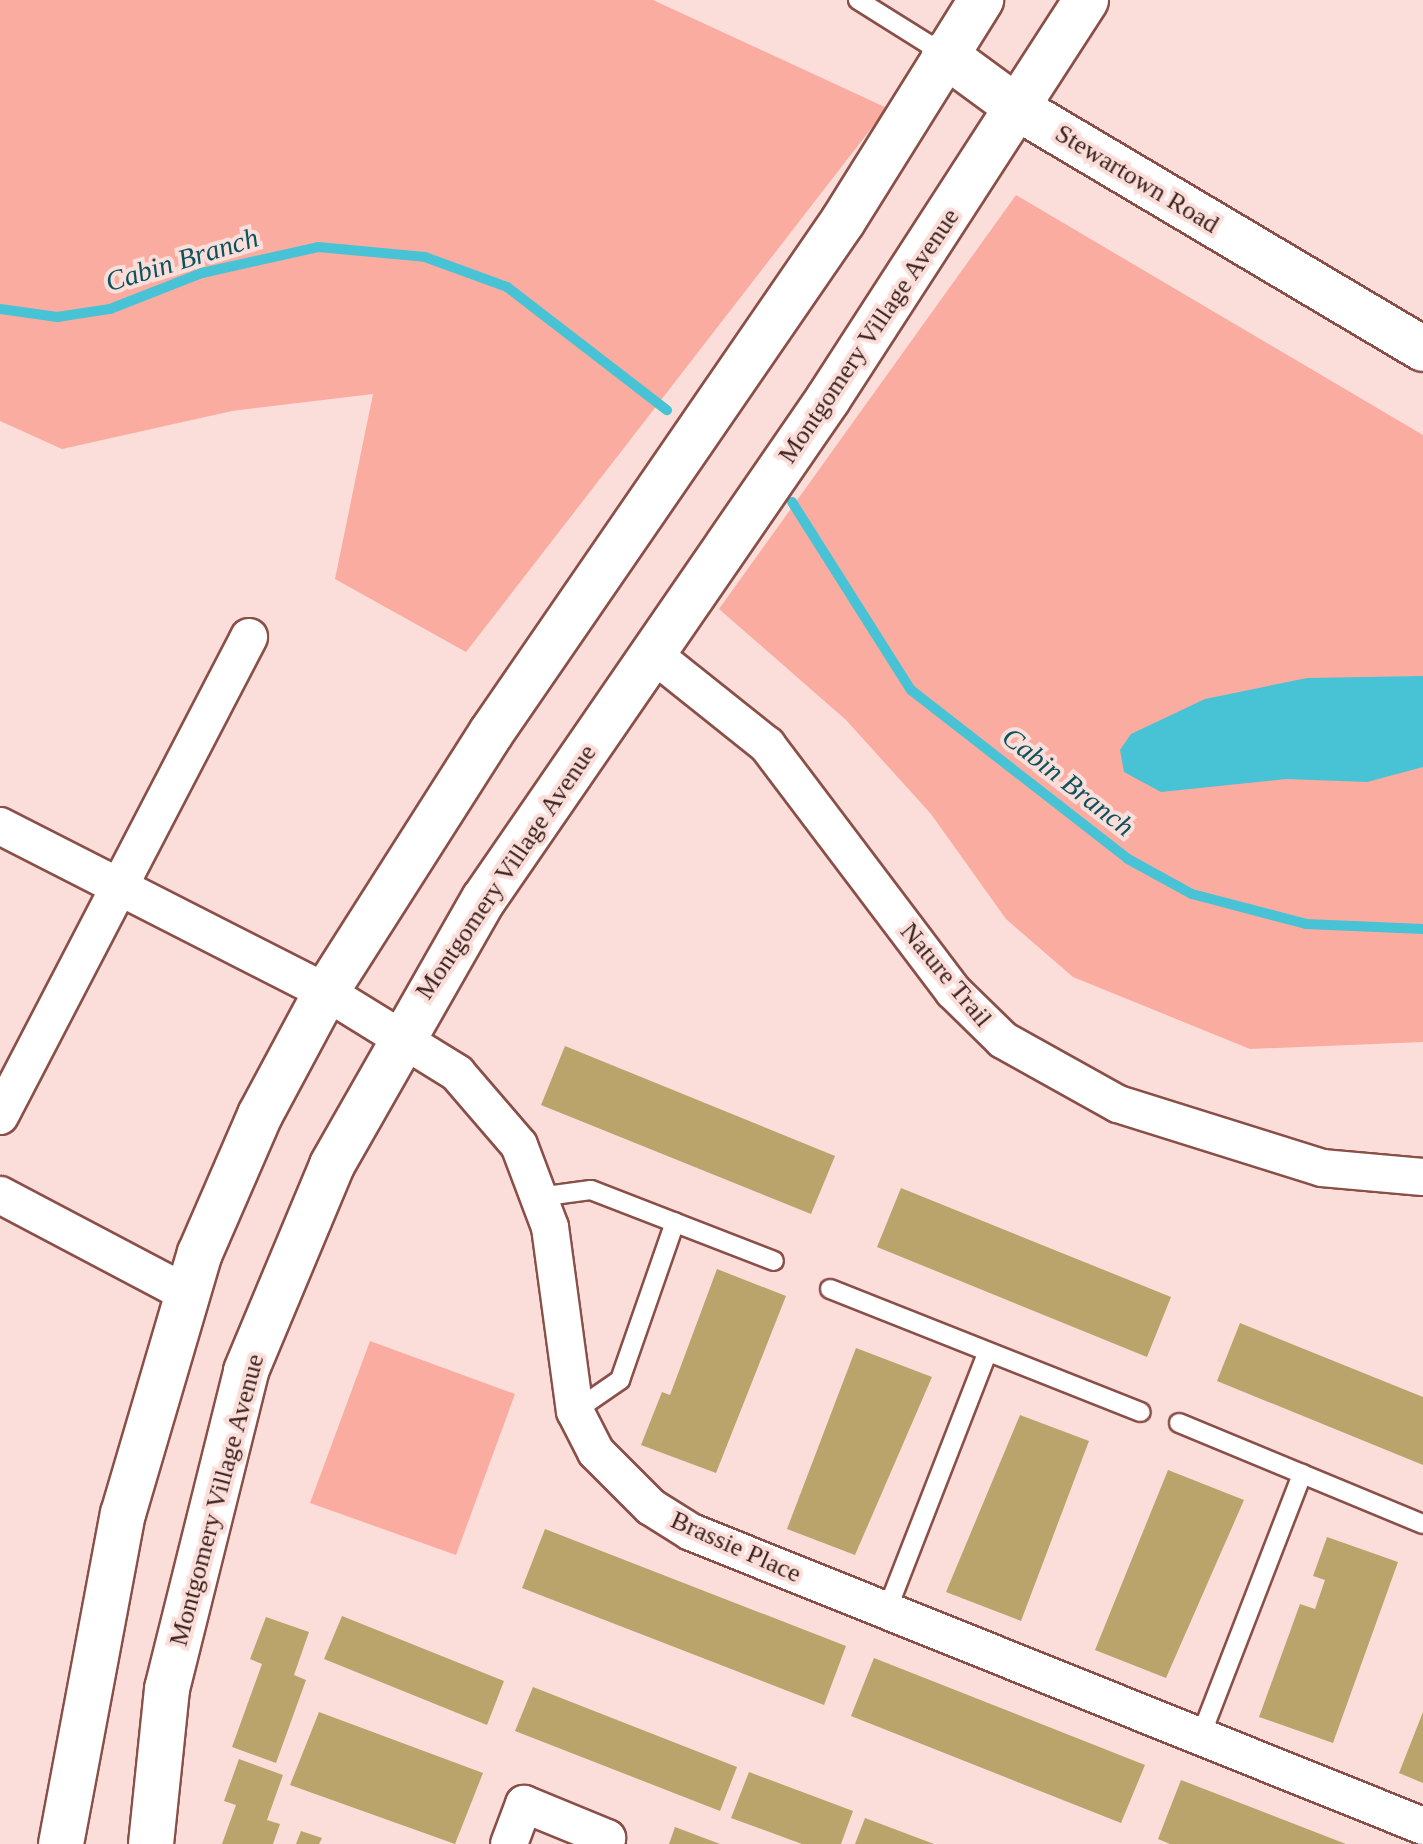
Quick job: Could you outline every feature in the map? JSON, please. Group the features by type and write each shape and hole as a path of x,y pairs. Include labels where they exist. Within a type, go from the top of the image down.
{"main road":[{"path":"61,1844 123,1514 188,1294 260,1115 326,992 491,733 843,221 944,54 981,0"},
{"name":"Montgomery Village Avenue","path":"151,1844 167,1689 246,1371 332,1165 400,1037 1019,109 1086,0"},
{"name":"Stewartown Road","path":"944,54 1019,109 1423,349"}],"street":[{"path":"0,1116 249,637"},
{"name":"Nature Trail","path":"653,654 767,745 953,991 1003,1040 1118,1104 1322,1168 1423,1177"},
{"name":"Brassie Place","path":"0,826 326,992 457,1073 519,1145 550,1227 575,1411 596,1452 651,1507 691,1532 1423,1826"},
{"path":"0,1195 188,1294"},
{"path":"509,1844 524,1804 607,1838 605,1844"}],"lane":[{"name":"Stewartown Road","path":"858,0 944,54"},
{"path":"539,1197 591,1190 774,1261"},
{"path":"575,1411 620,1380 675,1222"},
{"path":"830,1289 1140,1412"},
{"path":"887,1610 987,1353"},
{"path":"1179,1423 1423,1524"},
{"path":"1201,1735 1302,1474"}],"shaded area":[{"path":"0,0 653,0 887,108 466,652 335,579 373,394 232,411 62,449 0,421"},
{"path":"1016,195 1423,435 1423,1042 1250,1049 1073,977 1006,919 931,814 846,720 719,609"},
{"path":"370,1341 515,1394 456,1555 310,1503"}],"water":[{"path":"1423,676 1423,767 1367,782 1286,779 1161,792 1124,772 1120,750 1131,734 1205,699 1307,678"}],"building":[{"path":"565,1046 835,1156 811,1214 541,1105"},
{"path":"901,1188 1171,1297 1147,1357 877,1247"},
{"path":"717,1269 786,1296 716,1473 641,1445 662,1392 670,1395"},
{"path":"1240,1323 1423,1397 1423,1465 1217,1381"},
{"path":"856,1348 932,1377 855,1555 787,1529"},
{"path":"1020,1415 1089,1441 1021,1621 946,1592"},
{"path":"1168,1470 1244,1500 1166,1678 1095,1650"},
{"path":"545,1529 846,1646 824,1705 522,1588"},
{"path":"1327,1537 1398,1562 1333,1743 1259,1717 1300,1604 1315,1609 1325,1580 1313,1576"},
{"path":"342,1616 504,1681 487,1725 324,1659"},
{"path":"266,1617 309,1632 294,1675 306,1680 276,1763 232,1747 262,1664 250,1659"},
{"path":"874,1658 1145,1765 1121,1823 851,1716"},
{"path":"533,1687 737,1767 720,1811 515,1731"},
{"path":"319,1712 483,1773 455,1844 290,1785"},
{"path":"1423,1712 1423,1783 1399,1773"},
{"path":"239,1759 283,1775 267,1820 280,1824 273,1844 222,1844 236,1805 224,1801"},
{"path":"749,1772 853,1811 841,1844 802,1844 731,1818"},
{"path":"1181,1780 1346,1844 1170,1844 1158,1839"},
{"path":"865,1818 934,1844 855,1844"},
{"path":"675,1827 720,1844 669,1844"},
{"path":"301,1831 322,1838 319,1844 296,1844"}],"waterway":[{"name":"Cabin Branch","path":"0,309 57,317 110,309 202,273 318,247 425,257 507,287 667,410"},
{"name":"Cabin Branch","path":"792,502 911,690 1128,859 1192,894 1306,924 1423,929"}]}
